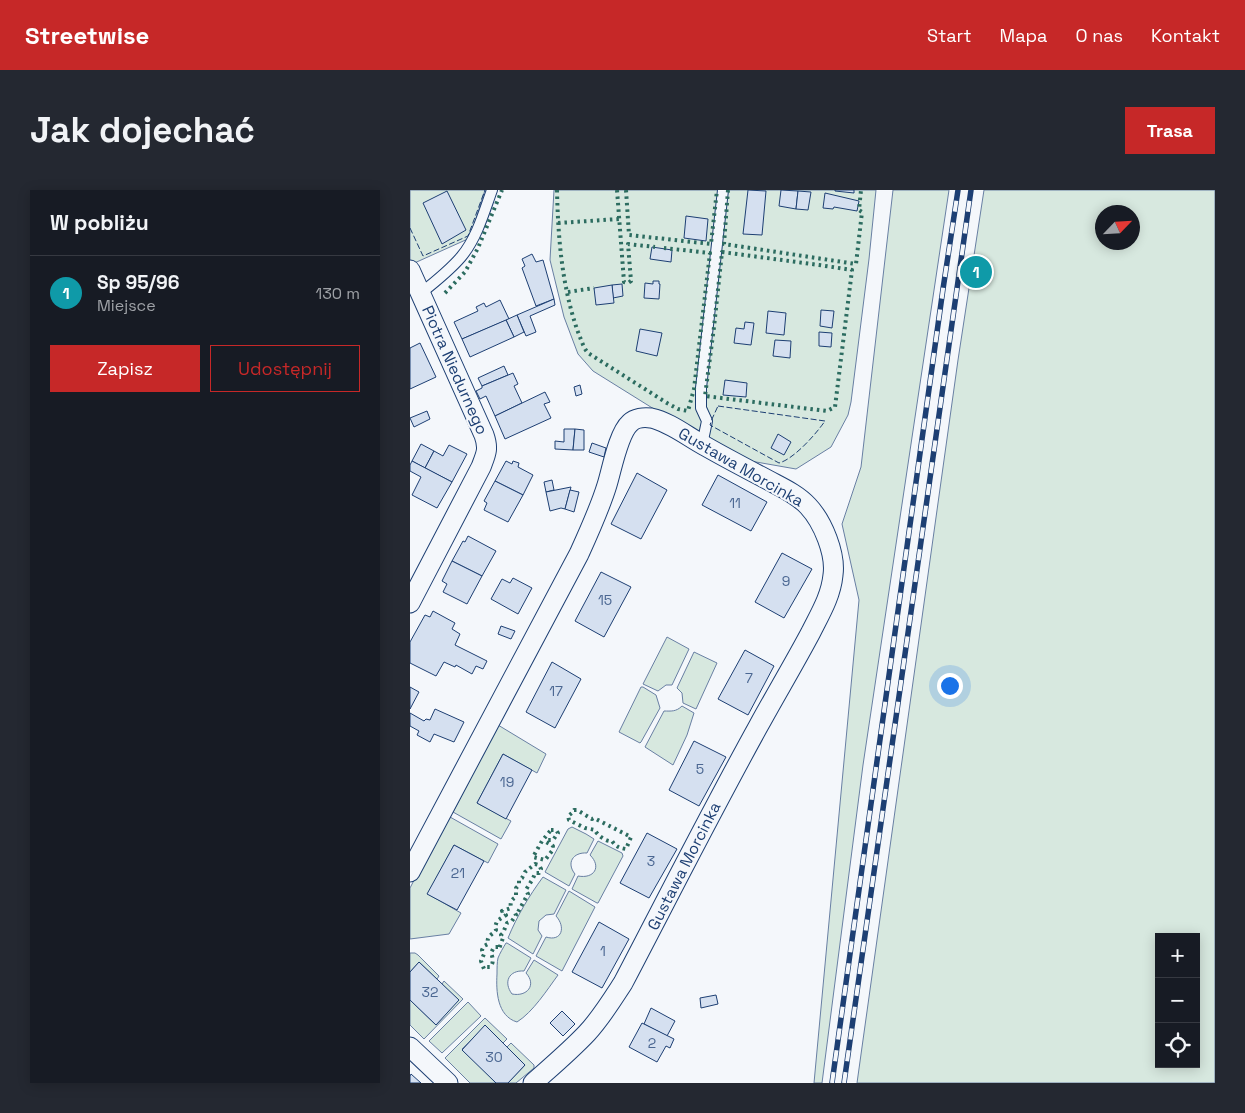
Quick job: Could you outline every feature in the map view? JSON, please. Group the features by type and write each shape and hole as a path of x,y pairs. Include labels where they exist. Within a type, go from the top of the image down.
{"street":[{"name":"Piotra Niedurnego","path":"410,270 484,435 487,452 410,604"},
{"name":"Gustawa Morcinka","path":"410,872 579,554 607,485 624,432 630,423 639,418 648,417 669,425 702,445 781,487 809,507 816,515 832,554 834,575 824,606 720,795 623,983 607,1008 588,1032 533,1083"},
{"path":"410,1047 448,1083"}],"lane":[{"path":"421,293 444,275 462,256 471,243 492,190"},
{"path":"702,445 706,421 701,408 701,388 723,190"}],"shaded area":[{"path":"410,190 485,190 470,238 410,265"},
{"path":"554,190 876,190 851,402 848,415 831,447 796,469 739,459 593,371 578,354 564,317 550,260"},
{"path":"893,190 949,190 863,765 822,1083 814,1083 859,600 842,524 861,467"},
{"path":"984,190 1215,190 1215,1083 857,1083 958,360"},
{"path":"667,637 689,649 672,685 666,685 658,691 643,684"},
{"path":"694,652 717,663 696,709 683,703 682,693 677,688"},
{"path":"641,687 656,695 660,708 640,743 619,732"},
{"path":"682,706 694,713 687,735 673,765 645,747 664,711 676,710"},
{"path":"498,725 546,754 537,773 503,754 477,803 511,821 501,839 453,812"},
{"path":"450,817 498,844 488,863 454,845 428,894 461,913 449,934 410,939 410,888"},
{"path":"572,827 594,839 587,853 578,854 572,859 571,866 575,874 569,886 545,872 568,829"},
{"path":"598,841 622,853 623,856 597,903 572,889 578,876 588,876 596,868 594,859 590,855"},
{"path":"543,877 566,890 554,914 546,915 539,921 538,930 542,936 533,954 508,938 524,906"},
{"path":"569,891 595,907 562,971 536,956 546,937 556,937 561,933 561,925 556,916"},
{"path":"506,943 531,958 524,971 515,972 509,978 508,985 512,994 522,994 529,989 531,982 526,973 534,960 558,975 534,1007 517,1022 505,1014 498,995 498,960"},
{"path":"410,953 418,955 439,976 437,979 419,962 410,972"},
{"path":"444,981 463,999 424,1039 410,1025 410,1000 436,1025 458,1000 442,984"},
{"path":"468,1002 481,1016 442,1053 429,1041"},
{"path":"485,1018 507,1039 503,1043 485,1026 462,1049 496,1083 470,1083 445,1058"},
{"path":"511,1043 534,1065 534,1068 516,1083 508,1083 525,1065 507,1047"}],"building":[{"path":"748,190 766,191 762,235 743,234"},
{"path":"781,190 798,191 796,209 779,206"},
{"path":"854,190 854,193 835,191"},
{"path":"447,191 466,230 442,244 423,203"},
{"path":"798,191 811,192 808,210 796,209"},
{"path":"825,193 859,201 857,211 834,207 833,209 823,208"},
{"path":"686,216 708,219 706,241 684,238"},
{"path":"652,247 672,250 671,262 650,259"},
{"path":"532,254 536,262 543,260 554,299 536,306 522,268 525,266 522,259"},
{"path":"973,264 981,265 979,280 970,278"},
{"path":"653,281 659,281 660,284 659,299 644,298 645,283 653,284"},
{"path":"622,284 623,296 613,298 612,285"},
{"path":"612,285 614,303 596,305 594,288"},
{"path":"554,299 555,305 530,316 536,332 526,336 517,315"},
{"path":"500,300 509,319 462,339 454,322 478,311 476,307 484,303 486,307"},
{"path":"821,310 834,311 832,328 820,326"},
{"path":"768,311 786,313 784,335 766,333"},
{"path":"517,315 524,332 514,337 506,320"},
{"path":"506,320 514,337 470,357 462,339"},
{"path":"745,322 754,323 751,345 734,343 736,328 744,329"},
{"path":"640,329 662,333 657,356 636,351"},
{"path":"819,332 832,333 831,347 819,346"},
{"path":"775,340 791,341 790,358 773,356"},
{"path":"420,343 436,377 410,389 410,348"},
{"path":"504,366 508,375 482,386 478,378"},
{"path":"513,373 518,384 514,386 522,403 495,416 486,396 480,399 476,391 482,388 482,386"},
{"path":"725,380 747,383 746,397 723,395"},
{"path":"580,385 582,394 576,396 574,387"},
{"path":"545,392 550,402 544,404 551,418 505,439 495,416"},
{"path":"427,411 430,419 414,427 410,418"},
{"path":"564,429 575,429 573,450 555,449 555,441 564,442"},
{"path":"575,429 584,430 584,450 573,450"},
{"path":"778,434 791,442 784,455 771,448"},
{"path":"592,443 606,448 604,457 589,452"},
{"path":"421,444 434,451 425,468 412,461"},
{"path":"449,445 467,454 452,482 425,468 434,451 443,456"},
{"path":"412,461 452,482 437,508 412,495 421,477 410,471"},
{"path":"506,461 512,464 513,461 519,463 518,467 533,475 523,495 495,481"},
{"path":"637,473 667,490 641,539 611,524"},
{"path":"718,475 767,502 751,531 702,505"},
{"path":"552,480 554,490 546,492 544,482"},
{"path":"495,481 523,495 508,522 484,510 487,503 484,501"},
{"path":"571,487 565,509 561,508 550,511 546,492"},
{"path":"570,490 579,492 574,512 565,509"},
{"path":"468,536 496,551 482,576 452,561 463,541 465,542"},
{"path":"782,553 812,569 784,618 755,602"},
{"path":"452,561 482,576 467,604 443,592 447,584 442,581"},
{"path":"601,572 631,587 604,637 575,621"},
{"path":"513,578 532,588 518,614 491,599 502,579 510,583"},
{"path":"433,611 455,623 452,629 460,634 455,645 487,661 483,669 476,666 472,674 456,665 455,667 444,662 436,676 410,663 410,642 425,615 430,617"},
{"path":"501,626 515,631 511,639 498,634"},
{"path":"745,650 774,666 748,715 718,699"},
{"path":"552,662 581,679 555,728 526,712"},
{"path":"410,687 419,692 410,709"},
{"path":"435,709 464,722 454,742 434,734 430,742 417,735 419,731 410,726 410,713 424,721 426,719 430,720"},
{"path":"694,741 726,757 699,806 669,790"},
{"path":"503,754 532,770 506,819 477,803"},
{"path":"647,833 677,849 649,898 620,883"},
{"path":"454,845 484,861 457,910 427,894"},
{"path":"599,922 629,939 602,988 572,972"},
{"path":"419,962 459,1000 436,1025 410,1000 410,972"},
{"path":"716,995 718,1004 701,1008 700,998"},
{"path":"651,1008 675,1021 667,1036 644,1024"},
{"path":"562,1011 575,1024 563,1036 550,1023"},
{"path":"642,1023 674,1039 670,1048 666,1046 657,1062 629,1047"},
{"path":"485,1025 525,1065 508,1083 496,1083 462,1050"},
{"path":"411,1074 421,1083 410,1083"}],"railway":[{"path":"832,1083 958,190"},
{"path":"844,1083 971,190"}],"hedge":[{"path":"445,293 465,272 478,248 502,190"},
{"path":"557,190 558,226 568,298 585,348 588,353 667,403 678,409 688,411 694,389 710,253 664,248"},
{"path":"617,190 624,282 628,283 631,281 628,244 655,247"},
{"path":"626,190 629,235 711,244 717,190"},
{"path":"728,190 724,244 856,264 862,212 859,210 861,190"},
{"path":"558,223 619,219"},
{"path":"722,252 852,270 835,407 827,411 705,396 722,252"},
{"path":"568,292 594,288"},
{"path":"574,810 631,837 626,849 618,847 612,841 602,838 595,830 585,828 569,820 568,816 574,810"},
{"path":"551,830 556,830 558,833 553,840 547,840 546,842 553,846 552,851 545,860 533,857 551,830"},
{"path":"535,864 539,865 541,869 539,873 535,873 526,890 528,894 518,912 515,913 516,915 512,921 507,923 501,935 503,938 499,949 494,947 491,953 493,960 490,967 484,969 481,961 484,954 482,950 488,944 489,937 496,930 497,921 506,915 502,911 511,908 511,901 516,897 516,888 519,885 519,880 535,864"}],"fence":[{"path":"410,228 423,256 468,236 485,190"},
{"path":"718,406 825,421 798,451 785,461 779,463 710,425 718,406"}],"place":[{"name":"Sp 95/96","path":"976,272"}]}
